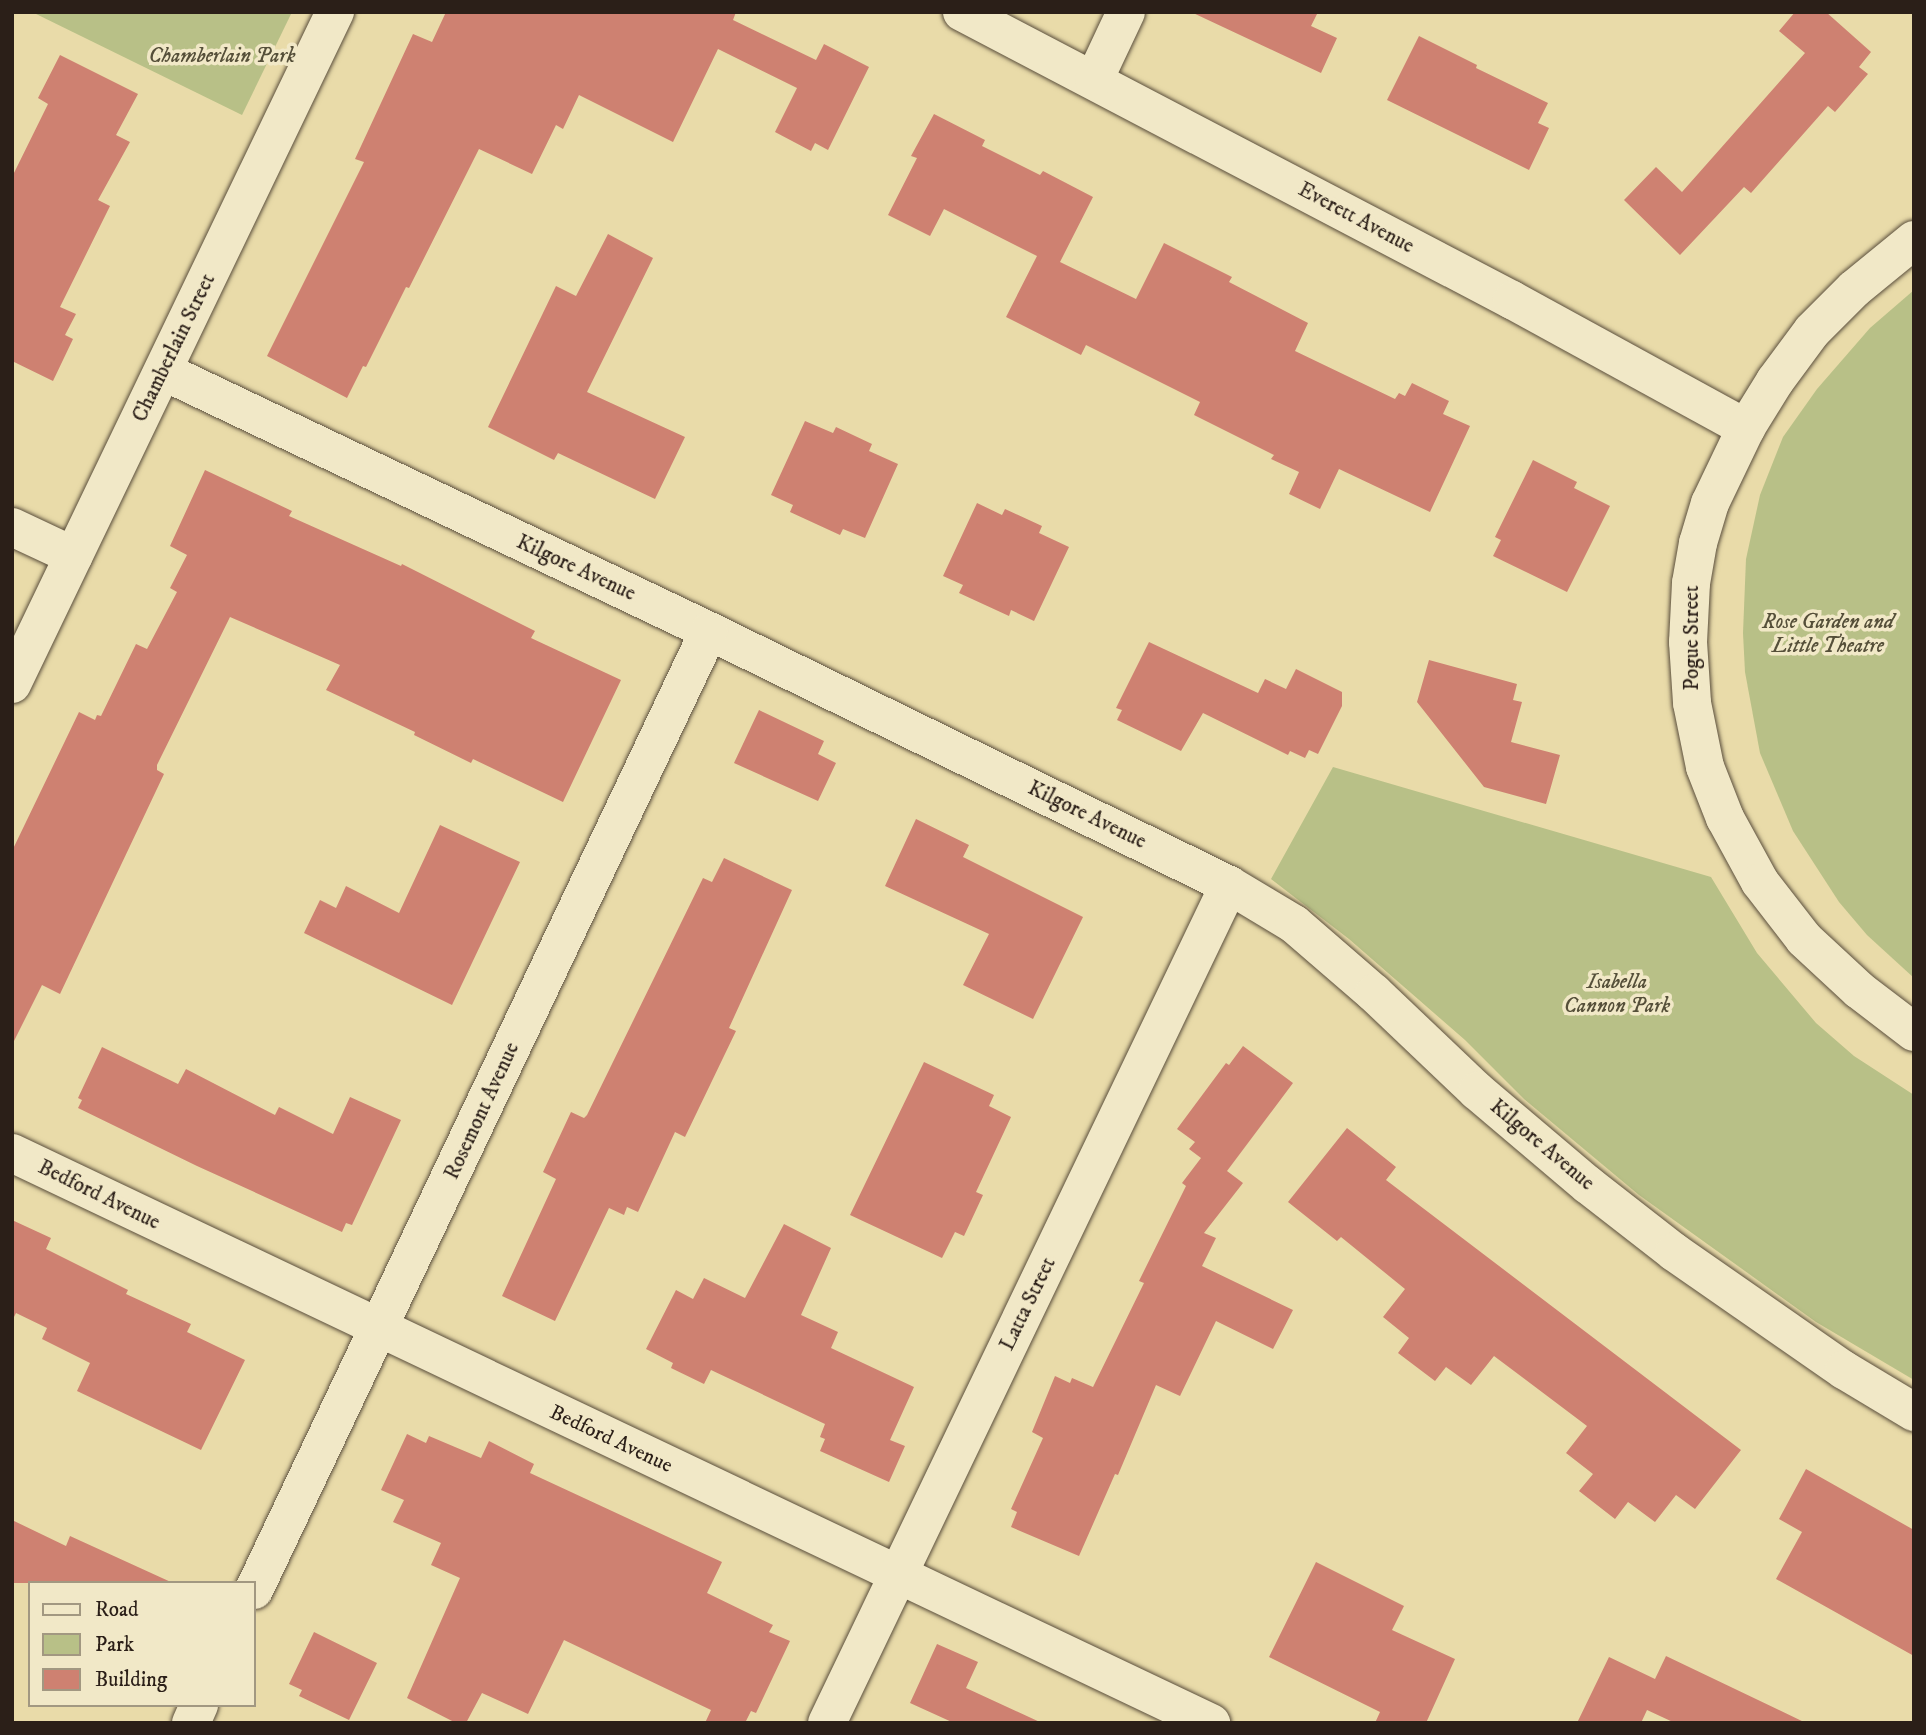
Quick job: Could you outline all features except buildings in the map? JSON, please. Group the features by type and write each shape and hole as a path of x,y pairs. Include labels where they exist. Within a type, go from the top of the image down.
{"street":[{"name":"Chamberlain Street","path":"12,684 335,12"},
{"name":"Everett Avenue","path":"962,12 1512,300 1746,428"},
{"path":"1094,80 1126,12"},
{"name":"Pogue Street","path":"1914,240 1854,289 1812,331 1774,381 1746,428 1710,503 1698,543 1691,583 1688,642 1692,703 1705,766 1725,818 1760,882 1804,939 1859,990 1914,1032"},
{"name":"Kilgore Avenue","path":"163,371 709,631 1229,885 1294,924 1374,993 1477,1090 1588,1185 1663,1244 1799,1340 1914,1412"},
{"path":"12,527 74,556"},
{"name":"Rosemont Avenue","path":"256,1586 709,631"},
{"name":"Latta Street","path":"827,1723 1229,885"},
{"name":"Bedford Avenue","path":"12,1153 1211,1723"},
{"path":"191,1723 198,1707"}],"green space":[{"name":"Chamberlain Park","path":"32,12 292,12 242,115"},
{"name":"Rose Garden and Little Theatre","path":"1914,290 1914,978 1867,935 1839,902 1793,831 1760,753 1745,672 1743,633 1746,559 1760,495 1783,437 1817,389 1870,328"},
{"name":"Isabella Cannon Park","path":"1333,767 1711,877 1757,953 1816,1023 1854,1056 1914,1095 1914,1380 1816,1322 1639,1195 1524,1099 1465,1040 1349,939 1271,879"}]}
